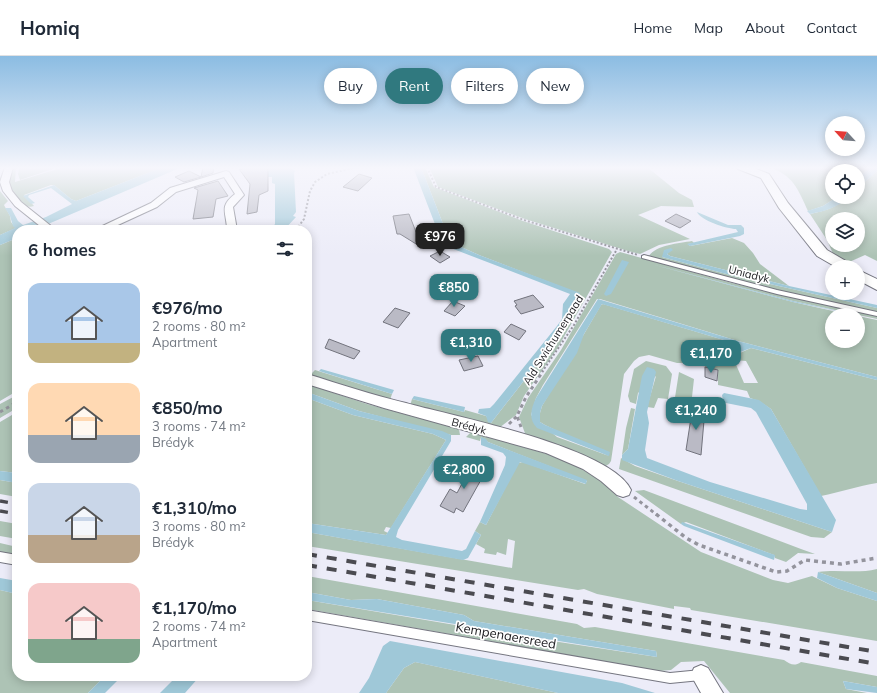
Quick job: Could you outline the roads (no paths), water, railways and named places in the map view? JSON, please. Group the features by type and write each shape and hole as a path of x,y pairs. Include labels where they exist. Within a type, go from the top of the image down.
{"street":[{"path":"11,197 44,225"},
{"path":"110,225 154,205 164,197"},
{"path":"231,225 227,210 229,205 238,197"},
{"path":"778,197 822,253 834,260"},
{"path":"865,278 877,285"},
{"name":"Brédyk","path":"312,381 360,397 526,441 563,453 609,477 624,490"},
{"path":"701,675 713,693"}],"lane":[{"name":"Uniadyk","path":"644,257 769,290 877,314"},
{"path":"0,557 12,559"},
{"name":"Kempenaersreed","path":"312,616 670,678 701,675"}],"water":[{"path":"24,197 28,197 35,203 31,204"},
{"path":"62,197 68,197 76,201 87,197 112,197 46,225 23,225 46,217 72,204"},
{"path":"275,197 295,197 296,212 293,216 296,217 289,225 274,225"},
{"path":"424,197 432,197 450,242 479,255 580,293 565,328 491,423 488,422 486,416 478,413 479,409 490,408 494,404 557,326 562,319 563,304 570,294 443,245"},
{"path":"826,204 840,204 826,210 810,214 807,211"},
{"path":"5,208 11,208 18,221 23,225 13,225 10,216"},
{"path":"697,212 728,225 741,225 744,228 744,234 690,246 687,244 738,232 736,229 720,226 708,221"},
{"path":"12,229 12,240 0,245 0,235"},
{"path":"671,248 673,250 667,254 670,256 825,294 825,296 734,276 662,257 664,250"},
{"path":"622,260 629,262 611,294 606,296 604,294"},
{"path":"651,264 825,309 793,302"},
{"path":"598,299 738,341 877,377 877,380 751,348 730,356 725,353 725,351 735,347 734,343 602,304 584,334 577,353 542,406 540,422 610,452 609,456 537,428 531,417 536,398"},
{"path":"841,300 854,300 877,305 877,308"},
{"path":"647,367 654,369 656,372 647,412 649,423 645,450 647,458 710,482 807,510 807,504 756,412 751,408 726,403 723,401 722,395 724,393 759,400 771,409 836,520 832,532 678,481 622,460 622,455 628,449 642,376"},
{"path":"321,369 394,390 392,394 319,371"},
{"path":"312,394 359,411 442,431 451,435 451,441 398,530 396,537 402,540 462,551 466,549 475,531 481,535 468,558 463,560 312,533 312,524 386,535 446,440 433,434 353,415 312,400"},
{"path":"414,396 465,407 464,412 412,399"},
{"path":"481,437 486,439 488,442 587,480 586,484 520,462 486,525 480,522 505,465 506,457 503,453 481,445"},
{"path":"0,471 12,472 12,482 0,480"},
{"path":"682,522 775,555 774,560 684,526 681,524"},
{"path":"818,572 877,593 877,601 837,588 817,578"},
{"path":"0,578 12,580 12,593 0,590"},
{"path":"312,593 351,600 377,599 464,615 474,621 656,651 657,657 312,601"},
{"path":"390,641 622,683 655,693 558,693 415,662 404,668 386,693 359,693 369,678 383,646"},
{"path":"100,681 117,681 105,693 88,693"},
{"path":"172,681 196,681 185,693 160,693"},
{"path":"843,681 877,687 877,693 846,689"}],"railway":[{"path":"0,501 12,503"},
{"path":"0,511 12,513"},
{"path":"312,555 877,652"},
{"path":"312,566 877,664"}]}
